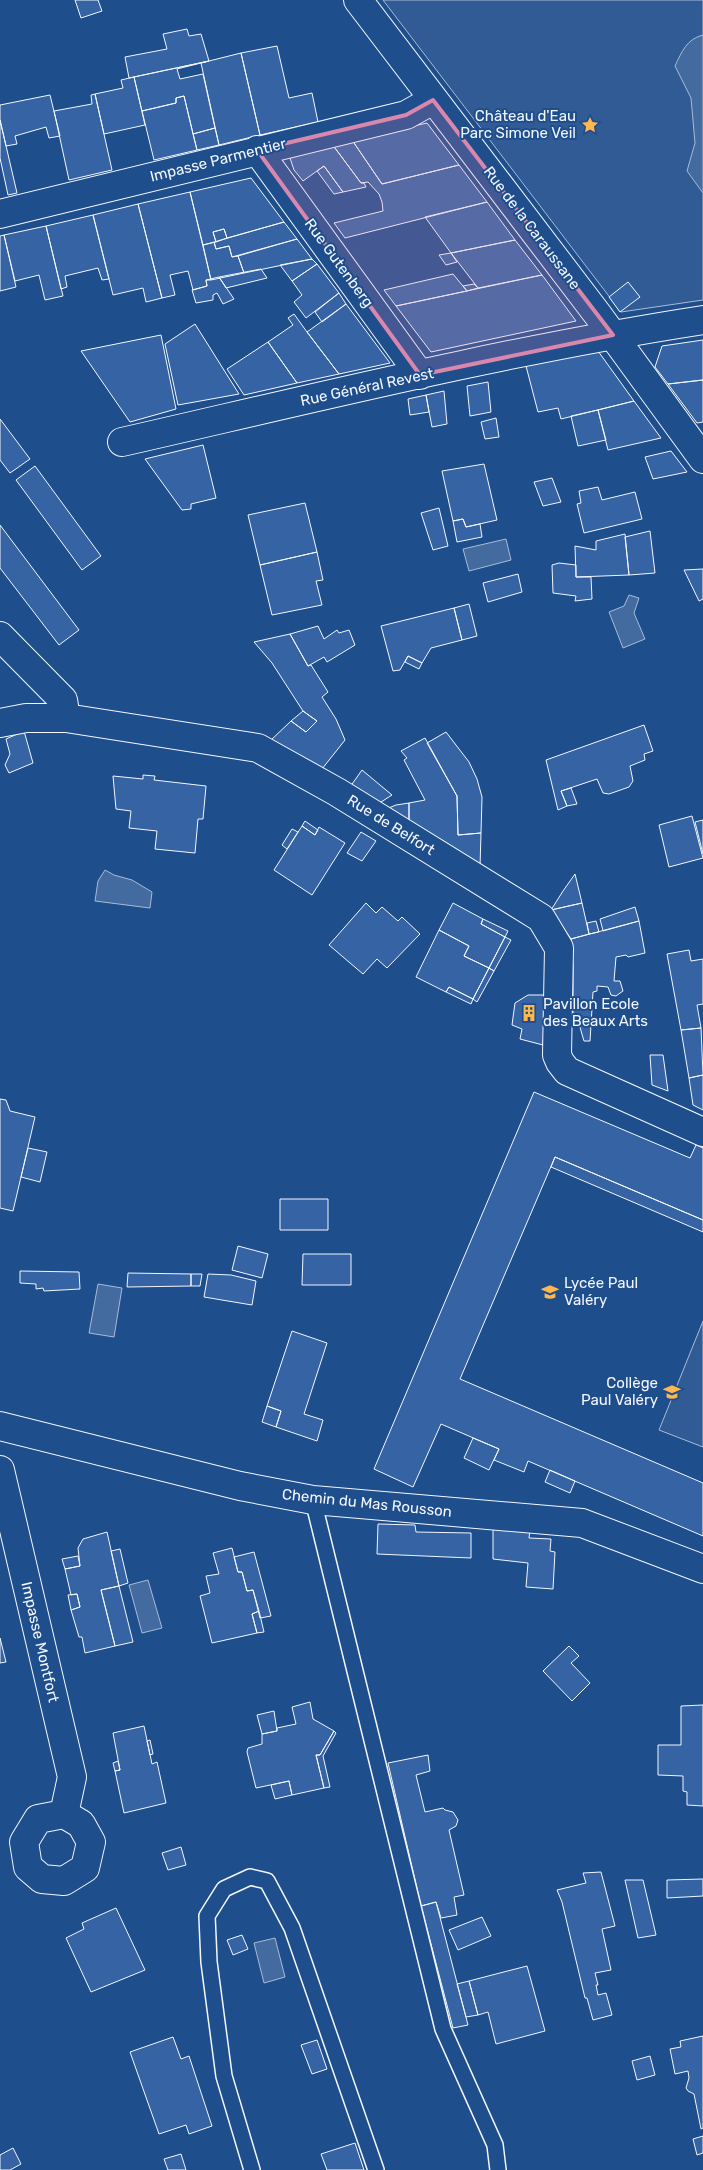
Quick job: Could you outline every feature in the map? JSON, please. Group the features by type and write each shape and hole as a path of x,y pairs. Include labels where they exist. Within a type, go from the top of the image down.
{"street":[{"name":"Rue de la Caraussane","path":"358,0 613,335 703,459"},
{"name":"Impasse Parmentier","path":"0,214 406,114 433,100"},
{"name":"Rue Gutenberg","path":"257,150 420,375"},
{"name":"Rue Général Revest","path":"122,442 420,375 613,335 703,320"},
{"path":"0,636 65,709"},
{"name":"Rue de Belfort","path":"0,723 65,709 258,748 338,792 540,918 559,948 557,1055 567,1071 703,1132"},
{"name":"Chemin du Mas Rousson","path":"0,1426 240,1486 312,1500 582,1523 703,1569"},
{"name":"Impasse Montfort","path":"0,1470 72,1777 64,1814"}],"lane":[{"path":"312,1500 443,2030 495,2144 498,2170"},
{"path":"252,2170 224,2076 209,1962 207,1916 224,1889 250,1877 267,1881 292,1928 376,2170"}],"highlighted area":[{"path":"433,100 613,335 420,375 257,150 406,115"}],"shaded area":[{"name":"Château d'Eau Parc Simone Veil","path":"383,0 703,0 703,300 621,312"},
{"path":"703,35 703,193 687,171 695,143 691,98 675,66 689,43"},
{"path":"506,539 511,560 469,571 463,549"},
{"path":"629,595 639,598 634,613 645,639 623,648 609,612 624,606"},
{"path":"105,870 114,875 132,880 152,892 150,908 95,901 98,881"},
{"path":"98,1284 122,1288 114,1337 89,1333"},
{"path":"703,1321 703,1447 659,1430"},
{"path":"148,1580 162,1628 142,1633 129,1585"},
{"path":"275,1938 285,1977 264,1983 254,1943"}],"building":[{"path":"75,0 98,0 102,11 81,18"},
{"path":"187,29 189,36 201,34 209,61 129,78 125,57 167,49 163,34"},
{"path":"277,46 289,98 312,93 318,122 260,135 241,53"},
{"path":"241,53 260,135 219,145 201,63"},
{"path":"209,61 177,69 180,79 203,74 215,128 193,134 184,96 176,98 176,103 142,111 134,77"},
{"path":"134,77 145,125 104,134 95,94 123,88 121,80"},
{"path":"95,94 112,170 69,180 54,111 92,104 91,95"},
{"path":"50,95 60,136 49,138 46,127 15,136 17,144 6,146 0,120 0,105"},
{"path":"184,96 197,150 154,160 142,111 176,103 176,98"},
{"path":"0,120 17,193 8,195 0,158"},
{"path":"427,123 459,165 382,184 352,140"},
{"path":"215,128 219,145 197,150 193,134"},
{"path":"352,140 382,184 459,165 487,202 345,238 334,223 383,211 379,194 368,182 361,183 332,144"},
{"path":"332,144 366,187 343,192 324,166 303,181 294,170 289,155"},
{"path":"324,166 343,192 334,194 317,171"},
{"path":"251,178 284,222 227,238 224,229 213,232 216,242 203,245 190,192"},
{"path":"190,192 211,280 206,280 207,286 193,290 188,271 170,275 175,295 162,298 138,204"},
{"path":"487,202 515,240 451,253 425,217"},
{"path":"138,204 162,298 146,302 143,288 113,295 93,215"},
{"path":"93,215 109,279 102,280 98,268 65,276 67,287 61,289 46,226"},
{"path":"284,222 297,239 232,257 229,246 216,249 214,242"},
{"path":"46,226 63,296 45,300 39,275 15,281 4,235"},
{"path":"224,229 227,238 216,242 213,232"},
{"path":"4,235 16,287 0,291 0,236"},
{"path":"297,239 312,259 244,273 238,256"},
{"path":"515,240 542,275 478,288 451,253"},
{"path":"214,242 216,249 229,246 232,257 238,256 244,273 211,280 203,245"},
{"path":"451,253 457,262 446,265 439,255"},
{"path":"312,259 317,264 292,281 280,265"},
{"path":"317,264 339,293 306,318 294,302 302,295 292,281"},
{"path":"261,269 267,278 226,288 219,277"},
{"path":"453,274 467,291 396,306 384,290"},
{"path":"542,275 576,321 431,352 396,306"},
{"path":"219,277 234,299 223,304 217,293 213,295 213,300 196,303 192,290 207,286 206,280"},
{"path":"628,282 640,297 620,312 609,297"},
{"path":"474,284 478,288 467,291 463,286"},
{"path":"339,293 346,304 322,322 315,312"},
{"path":"346,304 390,363 339,374 307,332"},
{"path":"294,314 339,374 297,383 268,342 293,325 288,318"},
{"path":"195,324 239,394 178,405 165,344"},
{"path":"161,335 176,409 130,422 81,351"},
{"path":"703,340 703,380 668,384 655,367 662,346"},
{"path":"268,342 297,383 244,395 227,369"},
{"path":"598,351 634,401 561,419 558,408 538,412 526,366"},
{"path":"703,380 703,422 697,423 668,384"},
{"path":"488,382 491,412 470,416 467,386"},
{"path":"444,391 447,424 432,427 426,395"},
{"path":"426,395 429,412 410,415 408,399"},
{"path":"634,401 661,438 608,450 598,410"},
{"path":"598,410 606,440 578,446 571,416"},
{"path":"496,418 499,437 485,439 481,422"},
{"path":"0,419 30,459 10,473 0,460"},
{"path":"203,445 216,498 191,504 191,509 182,510 145,459"},
{"path":"671,451 687,472 653,479 645,457"},
{"path":"484,464 497,520 466,527 463,519 453,521 442,471"},
{"path":"35,466 101,556 82,570 16,480"},
{"path":"552,478 561,502 543,506 534,482"},
{"path":"598,487 602,500 635,492 642,519 584,533 577,504 581,503 579,491"},
{"path":"305,503 317,552 260,565 248,515"},
{"path":"439,508 448,546 433,550 421,513"},
{"path":"463,519 466,527 480,524 482,537 457,542 453,521"},
{"path":"0,525 79,630 59,645 0,568"},
{"path":"650,531 655,573 629,575 625,537"},
{"path":"625,534 629,575 576,577 575,546 596,550 596,541"},
{"path":"317,552 323,580 316,581 322,605 272,615 260,565"},
{"path":"559,563 576,565 576,577 591,577 592,599 575,601 576,596 553,593 552,565"},
{"path":"703,569 703,599 699,601 684,570"},
{"path":"518,574 522,592 488,602 483,583"},
{"path":"469,604 477,636 462,640 454,608"},
{"path":"454,608 462,640 431,648 422,663 408,656 400,670 393,671 381,626"},
{"path":"318,626 324,639 337,630 339,633 349,630 355,645 327,662 324,657 308,666 290,634"},
{"path":"290,634 308,666 311,665 328,692 322,697 336,719 345,740 322,769 270,741 291,721 306,732 317,721 303,711 272,663 254,642"},
{"path":"408,656 422,663 419,669 405,662"},
{"path":"303,711 317,721 306,732 291,721"},
{"path":"644,725 653,751 644,754 645,760 630,766 633,781 629,787 609,794 603,793 597,779 561,791 567,806 558,810 546,760"},
{"path":"24,731 33,763 9,773 5,765 10,754 6,739"},
{"path":"446,732 469,762 477,779 482,797 481,833 458,835 457,796 427,743"},
{"path":"425,738 457,796 458,835 481,833 480,867 409,824 409,803 425,800 404,760 407,758 401,751"},
{"path":"362,770 392,795 378,804 350,787"},
{"path":"143,775 155,776 154,780 206,786 203,819 198,819 195,853 155,849 157,831 129,828 131,811 116,809 113,776 143,779"},
{"path":"571,788 577,804 567,806 561,791"},
{"path":"409,803 409,824 386,809 396,805"},
{"path":"692,816 703,858 669,867 659,825"},
{"path":"703,820 703,854 695,822"},
{"path":"305,821 318,830 315,835 302,826"},
{"path":"302,826 315,835 319,827 345,843 312,895 274,870"},
{"path":"292,829 298,832 287,849 282,845"},
{"path":"361,832 376,841 362,861 347,853"},
{"path":"575,874 582,903 551,910 563,891"},
{"path":"366,903 376,913 382,907 398,921 402,917 420,934 387,968 377,959 363,974 329,945"},
{"path":"453,903 483,919 481,924 505,937 489,968 464,956 469,946 439,930"},
{"path":"582,903 589,934 571,939 551,910"},
{"path":"635,907 639,921 603,931 600,919"},
{"path":"483,919 508,931 505,937 481,924"},
{"path":"596,921 599,932 589,934 587,923"},
{"path":"639,921 645,953 628,957 626,955 616,957 614,981 620,981 623,991 616,996 611,995 608,987 597,986 597,991 593,992 590,1041 584,1041 578,1015 573,1014 571,939"},
{"path":"439,930 469,946 464,956 489,968 473,999 449,987 446,992 416,977"},
{"path":"505,937 511,940 494,971 489,968"},
{"path":"689,950 691,961 703,959 703,1004 697,1005 701,1028 681,1030 667,954"},
{"path":"489,968 494,971 477,1002 473,999"},
{"path":"449,987 473,999 471,1004 446,992"},
{"name":"Pavillon Ecole des Beaux Arts","path":"528,995 547,995 543,1045 520,1039 522,1029 512,1025 515,1003"},
{"path":"701,1028 703,1075 689,1078 681,1030"},
{"path":"650,1055 663,1055 668,1091 652,1085"},
{"path":"703,1075 703,1110 693,1105 689,1078"},
{"path":"534,1092 690,1158 696,1145 703,1148 703,1220 555,1157 460,1379 703,1483 703,1536 528,1461 524,1472 494,1460 499,1449 441,1424 413,1487 374,1469"},
{"path":"0,1099 6,1100 10,1111 35,1117 13,1211 0,1208"},
{"path":"28,1148 47,1152 40,1182 21,1177"},
{"path":"555,1157 703,1220 703,1232 551,1167"},
{"path":"280,1199 328,1199 328,1230 280,1230"},
{"path":"238,1246 268,1254 262,1278 232,1270"},
{"path":"303,1254 351,1254 351,1285 302,1285"},
{"path":"20,1271 79,1272 80,1289 44,1291 43,1288 36,1289 36,1284 20,1283"},
{"path":"128,1273 191,1274 191,1286 127,1287"},
{"path":"191,1274 202,1274 200,1286 191,1286"},
{"path":"208,1274 231,1275 256,1281 252,1305 204,1297"},
{"path":"292,1331 327,1343 304,1414 323,1420 317,1441 276,1427 281,1411 267,1406"},
{"path":"267,1406 281,1411 276,1427 262,1422"},
{"path":"473,1438 499,1449 489,1470 464,1458"},
{"path":"550,1470 575,1481 570,1493 545,1482"},
{"path":"378,1524 415,1525 416,1532 471,1533 471,1558 377,1554"},
{"path":"493,1528 530,1530 529,1538 551,1539 550,1551 555,1552 553,1589 526,1587 528,1563 493,1559"},
{"path":"107,1532 119,1586 101,1590 115,1646 85,1653 82,1637 79,1637 71,1610 80,1607 77,1594 71,1595 65,1569 80,1566 78,1548 83,1539"},
{"path":"232,1548 238,1572 242,1572 247,1591 253,1590 259,1611 252,1614 257,1633 212,1643 200,1596 210,1593 206,1576 219,1574 213,1553"},
{"path":"120,1549 128,1583 119,1586 111,1551"},
{"path":"254,1552 271,1616 260,1618 253,1590 247,1591 242,1572 238,1572 234,1557"},
{"path":"78,1556 80,1566 65,1569 62,1559"},
{"path":"119,1586 133,1642 115,1646 101,1590"},
{"path":"77,1594 80,1607 71,1610 68,1595"},
{"path":"259,1611 264,1632 257,1633 252,1614"},
{"path":"0,1638 6,1662 0,1663"},
{"path":"569,1646 579,1656 571,1663 590,1683 572,1701 543,1671"},
{"path":"310,1702 313,1719 334,1731 320,1755 316,1755 324,1788 292,1795 289,1781 256,1788 247,1752 248,1748 262,1744 262,1734 277,1731 277,1728 296,1724 292,1707"},
{"path":"703,1705 703,1806 687,1805 687,1792 683,1791 683,1776 658,1775 658,1745 681,1745 681,1706"},
{"path":"274,1711 277,1731 262,1734 257,1715"},
{"path":"144,1726 152,1764 157,1762 166,1803 124,1813 115,1771 120,1770 113,1733"},
{"path":"334,1731 336,1733 323,1756 330,1787 324,1788 316,1755 320,1755"},
{"path":"150,1740 153,1754 150,1755 147,1741"},
{"path":"428,1755 430,1771 416,1775 425,1812 443,1808 453,1812 458,1820 456,1826 449,1830 464,1895 454,1897 457,1915 441,1918 436,1902 421,1906 388,1763"},
{"path":"118,1761 120,1770 115,1771 113,1763"},
{"path":"289,1781 292,1795 275,1799 271,1785"},
{"path":"181,1847 186,1865 168,1870 162,1853"},
{"path":"601,1872 615,1926 602,1929 611,1970 595,1973 598,1995 606,1993 612,2015 593,2020 587,1998 585,1998 562,1902 557,1890 586,1883 583,1873"},
{"path":"703,1879 703,1896 667,1898 667,1880"},
{"path":"625,1880 643,1880 656,1935 638,1938"},
{"path":"436,1902 468,2025 453,2028 421,1906"},
{"path":"116,1908 145,1970 91,1992 66,1938 84,1929 82,1923"},
{"path":"482,1917 491,1936 458,1950 449,1930"},
{"path":"242,1935 248,1949 233,1955 227,1940"},
{"path":"527,1966 545,2031 496,2044 488,2012 478,2015 469,1981"},
{"path":"469,1981 478,2015 466,2017 457,1984"},
{"path":"703,2036 703,2128 701,2129 694,2094 686,2088 689,2078 688,2071 675,2074 670,2049 681,2047 680,2041"},
{"path":"173,2037 181,2059 189,2056 212,2126 189,2134 186,2125 159,2134 130,2052"},
{"path":"317,2040 327,2069 312,2074 301,2045"},
{"path":"650,2056 655,2075 637,2080 632,2061"},
{"path":"703,2136 703,2153 697,2155 693,2139"},
{"path":"355,2143 364,2170 327,2170 321,2154"},
{"path":"13,2148 21,2164 10,2170 0,2170 0,2155"},
{"path":"181,2154 186,2170 168,2170 164,2159"}],"place":[{"name":"Château d'Eau Parc Simone Veil","path":"590,125"},
{"name":"Pavillon Ecole des Beaux Arts","path":"529,1013"},
{"name":"Lycée Paul Valéry","path":"550,1292"},
{"name":"Collège Paul Valéry","path":"672,1392"}]}
